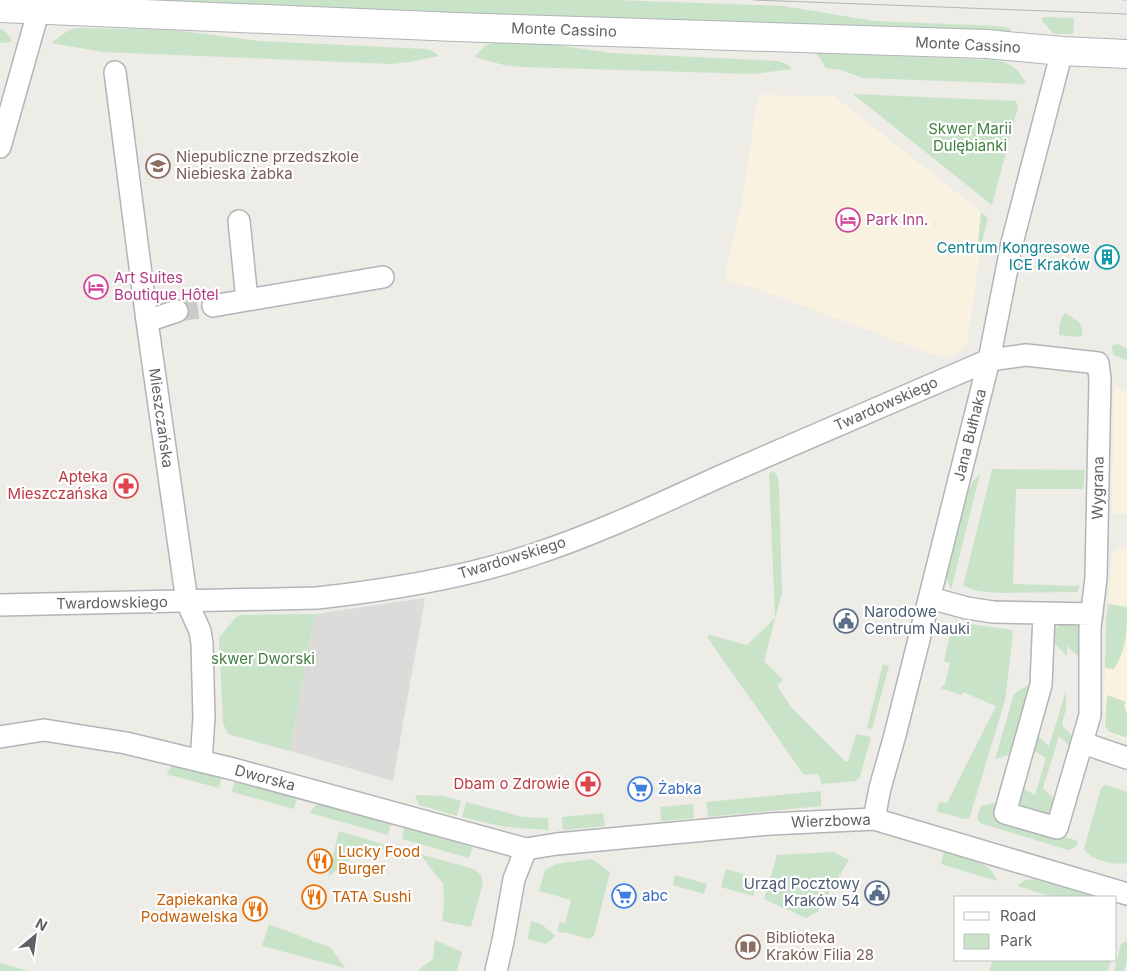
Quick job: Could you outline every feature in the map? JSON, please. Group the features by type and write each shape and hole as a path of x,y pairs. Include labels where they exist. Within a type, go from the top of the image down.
{"main road":[{"name":"Monte Cassino","path":"0,8 456,27 986,44 1062,51 1127,54"}],"street":[{"path":"0,148 39,10"},
{"name":"Jana Bułhaka","path":"874,819 880,788 930,598 989,360 1012,243 1062,51"},
{"name":"Mieszczańska","path":"115,72 147,321 187,602 200,631 202,643 204,718 201,761"},
{"path":"239,221 247,300"},
{"path":"213,306 383,277"},
{"path":"147,321 177,311"},
{"name":"Twardowskiego","path":"0,605 317,598 349,595 413,584 485,569 532,555 600,529 989,360 1026,355 1098,362"},
{"name":"Wygrana","path":"1044,614 1040,691 1004,813 1057,828 1083,743 1090,709 1092,614 1096,569 1100,388 1098,362"},
{"path":"930,598 982,611 1092,614"},
{"name":"Dworska","path":"0,737 44,730 126,743 201,761 526,849"},
{"path":"1083,743 1127,758"},
{"name":"Wierzbowa","path":"526,849 557,844 770,824 874,819 1127,894"},
{"path":"496,971 514,879 526,849"}],"shaded area":[{"path":"758,95 834,96 988,217 979,260 967,344 957,353 948,357 940,357 758,289 724,281 743,196"},
{"path":"1114,386 1127,391 1127,515 1112,513"},
{"path":"1127,547 1127,740 1108,733 1104,727 1105,663 1112,552"},
{"path":"425,598 393,781 290,751 315,614"}],"green space":[{"path":"59,0 614,0 783,6 874,21 998,26 1010,28 1011,31 1009,33"},
{"path":"1044,17 1073,18 1073,34 1054,34 1043,22 1042,19"},
{"path":"0,28 7,33 11,42 0,43"},
{"path":"79,28 173,30 259,41 426,49 439,56 392,64 103,52 51,43 69,30"},
{"path":"494,42 542,43 611,53 777,61 787,64 792,69 754,74 522,67 504,65 474,57 485,46"},
{"path":"817,53 996,60 1014,68 1026,84 863,78 841,70 826,68 817,56"},
{"name":"Skwer Marii Dulębianki","path":"853,94 1016,101 1018,107 992,205"},
{"path":"981,212 988,218 979,254 977,252"},
{"path":"1065,313 1080,324 1082,335 1077,337 1059,335 1061,320"},
{"path":"1118,344 1127,349 1127,360 1113,355 1112,346"},
{"path":"992,469 1085,470 1083,489 1016,489 1013,584 1080,586 1077,592 1002,593 978,591 963,586"},
{"path":"774,471 778,478 779,488 782,593 764,661 783,680 777,686 791,707 845,761 848,761 856,734 871,737 860,777 856,781 822,784 818,774 804,775 707,637 710,635 747,645 775,618 769,473"},
{"path":"980,474 951,590 946,577 968,491 973,481"},
{"path":"1108,604 1127,607 1127,624 1122,654 1114,669 1105,668"},
{"name":"skwer Dworski","path":"315,614 290,751 228,734 223,723 219,638 235,618 240,615"},
{"path":"957,622 1012,630 1013,634 1005,700 971,813 969,818 964,819 936,811 940,802 947,803 996,706 963,692 962,695 940,688 945,684 950,663 944,661 952,627"},
{"path":"1062,623 1073,623 1081,629 1083,661 1067,646 1067,656 1052,641 1055,629"},
{"path":"883,664 889,666 872,729 867,728"},
{"path":"1033,682 1013,754 995,759 1014,694"},
{"path":"1066,691 1066,708 1062,725 1075,739 1072,749 1059,736 1043,788 1057,802 1049,816 1021,807 1018,800 1020,787 1035,795 1046,758 1031,749 1036,734 1049,746"},
{"path":"1107,695 1126,702 1124,706 1127,713 1127,738 1109,732 1105,726"},
{"path":"173,765 221,778 219,788 166,774"},
{"path":"234,781 297,798 294,809 232,792"},
{"path":"1106,785 1127,792 1127,863 1116,864 1097,859 1084,849 1101,788"},
{"path":"821,791 821,806 708,817 706,802"},
{"path":"415,795 444,796 461,801 457,816 419,805"},
{"path":"466,802 523,817 548,818 549,830 505,827 462,817"},
{"path":"1000,802 995,817 1078,841 1076,847 1068,850 980,823 977,818 981,806"},
{"path":"318,804 391,824 388,835 310,813"},
{"path":"693,804 694,818 661,821 660,807"},
{"path":"603,813 605,826 563,830 562,817"},
{"path":"404,828 473,847 469,858 402,839"},
{"path":"339,831 396,848 379,850 353,857 328,877"},
{"path":"833,852 849,860 818,911 806,918 764,899 777,855"},
{"path":"944,852 983,864 994,874 997,881 941,864"},
{"path":"420,854 474,869 481,875 483,883 471,927 442,921 444,904 443,884"},
{"path":"592,859 610,872 594,936 589,939 564,932 561,933 557,930 560,922 565,923 571,900 539,891 545,870 556,864"},
{"path":"726,869 743,874 742,880 756,884 753,896 721,887"},
{"path":"675,875 707,884 704,894 673,885"},
{"path":"1035,879 1092,896 1050,896 1017,886 1025,880"},
{"path":"531,921 541,924 556,936 545,944 528,939"},
{"path":"269,924 331,948 345,968 262,946"},
{"path":"435,940 462,952 457,971 417,971 433,959"},
{"path":"1127,941 1127,961 1124,971 1114,971 1117,961 1121,944"},
{"path":"993,961 1111,961 1108,971 989,971"},
{"path":"0,963 28,971 0,971"}],"tunnel":[{"path":"177,311 213,306"}],"tram line":[{"path":"754,0 1127,14"}],"place":[{"name":"Niepubliczne przedszkole Niebieska żabka","path":"158,166"},
{"name":"Park Inn.","path":"848,220"},
{"name":"Centrum Kongresowe ICE Kraków","path":"1107,257"},
{"name":"Art Suites Boutique Hôtel","path":"96,287"},
{"name":"Apteka Mieszczańska","path":"126,486"},
{"name":"Narodowe Centrum Nauki","path":"846,621"},
{"name":"Dbam o Zdrowie","path":"588,784"},
{"name":"Żabka","path":"640,789"},
{"name":"Lucky Food Burger","path":"320,861"},
{"name":"Urząd Pocztowy Kraków 54","path":"877,893"},
{"name":"abc","path":"624,896"},
{"name":"TATA Sushi","path":"314,897"},
{"name":"Zapiekanka Podwawelska","path":"255,909"},
{"name":"Biblioteka Kraków Filia 28","path":"748,947"}]}
